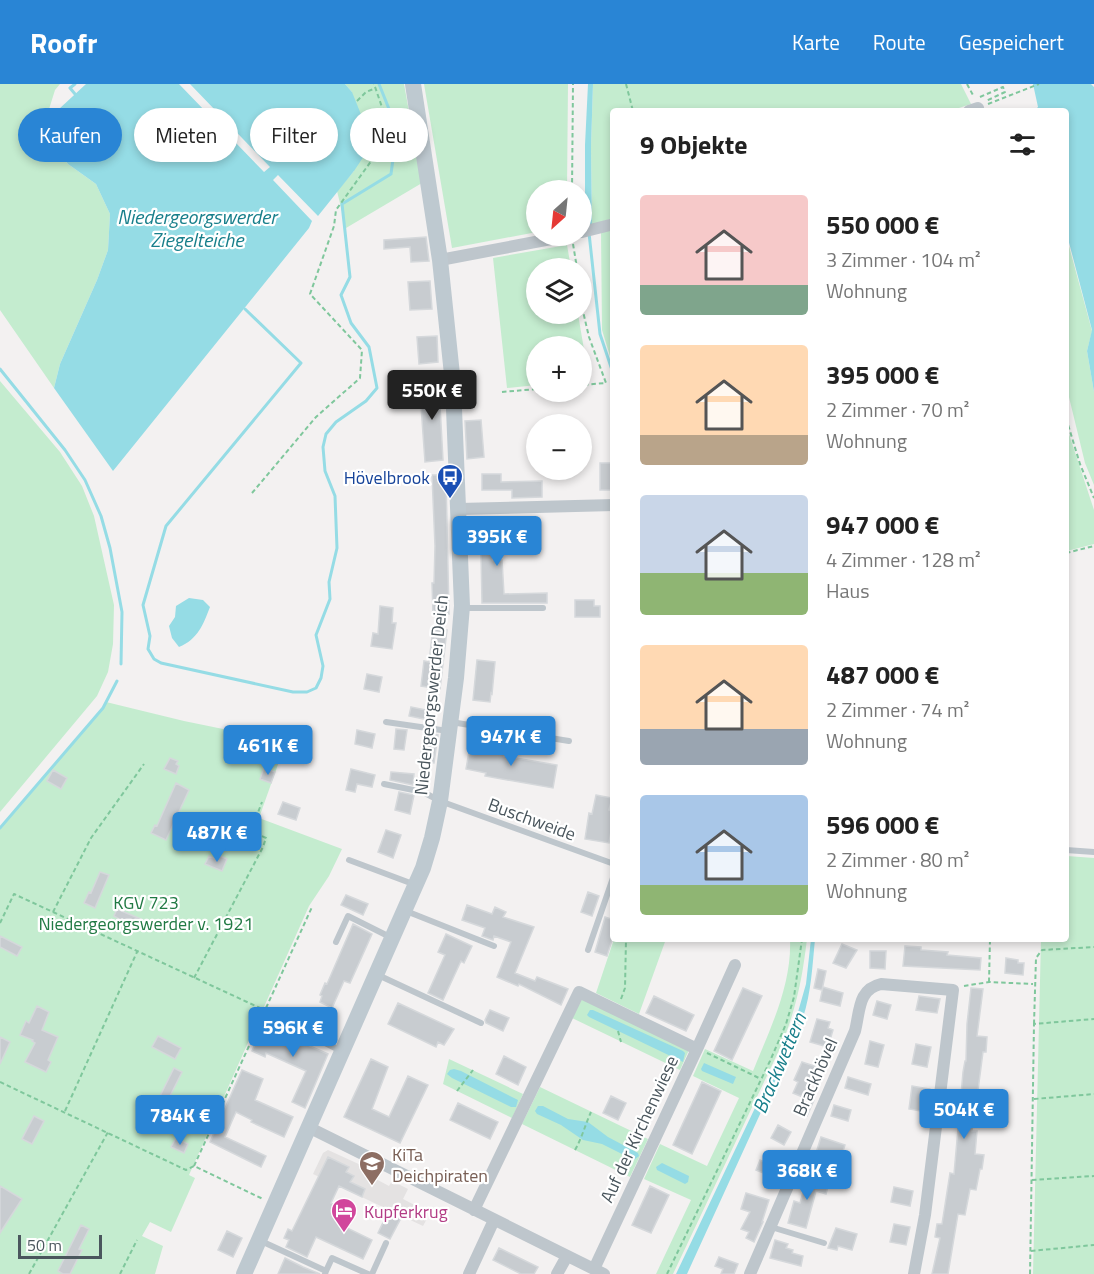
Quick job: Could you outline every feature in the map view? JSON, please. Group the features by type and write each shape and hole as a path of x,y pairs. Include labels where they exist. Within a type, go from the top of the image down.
{"street":[{"name":"Niedergeorgswerder Deich","path":"244,1274 415,885 432,838 440,801 462,608 459,509 453,384 440,260 413,84"},
{"path":"592,230 609,225"},
{"path":"440,260 526,244"},
{"path":"459,509 610,505"},
{"path":"697,1049 735,965"},
{"name":"Brackhövel","path":"750,1274 855,1031 865,992 872,986 881,984 953,990"},
{"path":"914,1274 925,1215 953,990"},
{"name":"Auf der Kirchenwiese","path":"474,1210 579,992 697,1049 599,1272"},
{"path":"309,1127 599,1272"},
{"path":"469,1274 494,1220"},
{"path":"557,1274 567,1256"}],"lane":[{"path":"462,608 543,608"},
{"path":"386,722 569,741"},
{"name":"Buschweide","path":"384,784 423,792 440,801 610,863"},
{"path":"1069,850 1094,852"},
{"path":"349,860 415,885"},
{"path":"588,950 610,887"},
{"path":"404,911 494,946"},
{"path":"336,942 348,916 392,938"},
{"path":"376,974 481,1023"},
{"path":"263,1016 276,1018 342,1052"},
{"path":"770,1227 824,1243"},
{"path":"259,1240 325,1273 332,1258 370,1274 386,1243"}],"path":[{"path":"572,180 573,84"},
{"path":"626,84 632,108"},
{"path":"967,84 974,106 1002,87 1005,92 986,101 987,104 1039,84"},
{"path":"252,493 316,417 360,378 362,350 310,294 334,226 336,210 387,139 375,86 357,101"},
{"path":"592,345 606,383 592,384"},
{"path":"502,392 526,390"},
{"path":"1069,428 1094,498"},
{"path":"1069,551 1094,546"},
{"path":"53,912 91,838 144,764"},
{"path":"194,978 263,847 266,837 251,831 262,802"},
{"path":"0,923 14,894 265,1010 312,907"},
{"path":"616,1010 625,988 626,942"},
{"path":"667,1274 786,1024 794,997 802,942"},
{"path":"989,981 990,942"},
{"path":"1030,1274 1036,958 1042,950 1094,947"},
{"path":"65,1111 138,951"},
{"path":"953,990 989,981 1035,984"},
{"path":"0,1083 108,1131 186,1170 194,1166 263,1016"},
{"path":"1034,1024 1094,1019"},
{"path":"618,1031 621,1041"},
{"path":"697,1049 761,1079"},
{"path":"457,1091 473,1070"},
{"path":"1034,1099 1094,1095"},
{"path":"575,1150 591,1112"},
{"path":"29,1274 108,1131"},
{"path":"194,1166 268,1201"},
{"path":"1032,1180 1094,1176"},
{"path":"120,1274 137,1240"},
{"path":"1031,1251 1094,1245"}],"shaded area":[{"name":"KiTa Deichpiraten","path":"328,1150 363,1166 361,1171 389,1186 392,1181 408,1189 403,1199 430,1213 423,1226 313,1174 323,1153"}],"green space":[{"path":"0,84 60,84 55,90 49,108 18,108 18,162 66,162 96,184 110,214 108,250 60,364 54,388 0,310"},
{"path":"345,84 404,84 408,108 352,108 352,92"},
{"path":"424,84 568,84 567,180 526,180 526,234 452,248"},
{"path":"593,84 961,84 971,104 959,108 610,108 610,219 592,225"},
{"path":"354,162 418,162 422,183 346,228 337,191 354,171"},
{"path":"610,230 610,356 602,330 601,232"},
{"path":"567,246 569,258 526,258 526,324 580,324 582,336 526,336 526,386 507,388 493,258"},
{"path":"1069,246 1092,331 1087,351 1094,392 1094,485 1085,463 1069,397"},
{"path":"0,381 60,452 82,486 94,516 114,605 113,644 108,672 97,696 0,812"},
{"path":"1069,434 1094,510 1094,544 1069,550"},
{"name":"KGV 723 Niedergeorgswerder v. 1921","path":"106,702 286,742 259,818 342,849 329,876 309,906 189,1175 195,1178 171,1232 150,1222 142,1236 163,1246 155,1274 0,1274 0,828"},
{"path":"1069,856 1094,858 1094,1274 1033,1274 1041,942 1069,942"},
{"path":"613,942 665,942 639,1014 596,993"},
{"path":"790,942 807,942 792,1017 782,1044 673,1274 656,1274 691,1200 644,1179 660,1144 707,1166 739,1098 693,1076 705,1049 753,1071 779,1006 790,956"},
{"path":"582,999 689,1050 680,1070 572,1018"},
{"path":"449,1059 523,1094 512,1118 443,1084"},
{"path":"540,1087 648,1139 630,1177 522,1124"}],"water":[{"name":"Niedergeorgswerder Ziegelteiche","path":"86,84 179,84 202,108 134,108 134,162 238,162 238,145 250,158 250,162 254,162 264,172 270,167 265,162 338,162 338,108 250,108 250,146 238,134 238,108 213,108 190,84 345,84 352,92 358,108 350,108 350,162 360,162 354,171 318,216 278,175 273,180 312,221 309,228 113,471 54,388 60,364 108,250 110,214 96,184 66,162 122,162 122,108 60,108"},
{"path":"588,84 593,84 591,180 585,180"},
{"path":"1033,84 1091,84 1094,87 1094,392 1087,351 1092,330 1069,243 1069,108 1038,107"},
{"path":"189,598 203,600 210,607 195,636 179,647 172,638 169,626 175,617 176,606"},
{"path":"811,942 815,942 806,1007 799,1029 687,1274 676,1274 794,1026 806,984"},
{"path":"590,1010 683,1051 685,1053 683,1062 589,1017 587,1015"},
{"path":"704,1063 736,1077 733,1084 702,1071"},
{"path":"454,1069 518,1100 516,1107 511,1107 452,1078 447,1074"},
{"path":"538,1106 543,1106 568,1119 588,1122 608,1137 638,1153 639,1156 634,1160 602,1144 583,1140 561,1125 537,1114 535,1111"},
{"path":"662,1163 689,1176 688,1182 685,1184 657,1170 656,1167"}],"building":[{"path":"426,237 429,261 411,262 410,247 384,249 384,240"},
{"path":"430,281 432,309 410,310 408,282"},
{"path":"437,336 438,362 419,364 417,337"},
{"path":"428,381 442,381 443,405 440,405 443,460 425,462 421,406 418,406 417,392 428,391"},
{"path":"481,420 484,457 467,459 465,421"},
{"path":"600,463 610,463 610,490 600,490"},
{"path":"482,474 501,474 501,482 542,481 542,497 512,498 512,490 482,490"},
{"path":"432,475 444,475 446,479 449,614 433,614 432,583 434,583 435,546"},
{"path":"475,519 502,519 502,535 498,535 499,541 493,541 493,560 502,560 504,594 547,593 547,603 482,603 481,554 477,554"},
{"path":"575,600 594,600 594,606 600,606 600,617 575,617"},
{"path":"380,606 393,608 392,623 396,623 392,649 371,646 373,633 378,634"},
{"path":"433,628 447,630 440,689 421,686 424,661 429,662"},
{"path":"477,660 495,662 490,702 473,700"},
{"path":"367,674 382,677 379,692 364,689"},
{"path":"411,707 431,711 429,720 409,716"},
{"path":"396,729 407,730 404,750 394,749"},
{"path":"357,730 375,734 372,748 355,744"},
{"path":"424,733 438,735 434,763 420,761"},
{"path":"470,746 490,750 490,747 506,749 504,756 557,765 553,788 485,776 486,773 466,769"},
{"path":"170,758 178,761 176,774 164,769"},
{"path":"264,768 275,772 271,783 260,779"},
{"path":"351,769 375,775 372,787 357,784 355,792 346,790"},
{"path":"53,770 67,778 61,789 47,781"},
{"path":"391,772 414,774 413,785 390,780"},
{"path":"176,783 189,790 166,840 151,833 155,825 157,826"},
{"path":"399,792 414,795 410,814 395,810"},
{"path":"596,795 610,798 609,843 585,839 589,813 592,814"},
{"path":"283,802 300,808 296,820 278,814"},
{"path":"386,830 401,835 393,858 378,852"},
{"path":"218,855 227,859 222,871 205,864 209,856 216,859"},
{"path":"100,872 109,875 95,908 84,903"},
{"path":"588,892 599,896 592,916 581,912"},
{"path":"346,895 368,904 363,915 341,905"},
{"path":"467,905 492,914 495,907 506,912 503,917 534,927 515,973 535,981 537,977 568,989 561,1005 519,984 518,986 497,977 511,942 494,936 493,940 482,936 485,928 462,920"},
{"path":"117,909 143,920 138,931 114,916"},
{"path":"605,917 610,919 611,942 607,956 595,952"},
{"path":"353,924 372,934 350,983 344,981 332,1008 320,1002 322,996 320,995"},
{"path":"446,934 472,946 464,963 461,961 443,1000 428,993 445,955 438,952"},
{"path":"0,936 22,947 17,956 0,947"},
{"path":"842,944 857,950 846,968 833,963"},
{"path":"905,946 948,952 947,955 981,958 980,970 903,966"},
{"path":"870,951 886,951 885,969 870,968"},
{"path":"1006,958 1024,963 1023,975 1005,973"},
{"path":"818,969 826,971 822,990 814,988"},
{"path":"823,987 843,993 840,1006 820,1001"},
{"path":"743,988 762,996 732,1060 714,1051"},
{"path":"971,988 983,989 977,1036 987,1037 977,1098 975,1098 972,1131 977,1131 975,1154 984,1155 976,1190 970,1189 965,1215 958,1214 948,1274 932,1274 940,1238 935,1237 937,1224 942,1224 950,1173 954,1174"},
{"path":"654,996 694,1015 686,1031 646,1013"},
{"path":"919,996 940,999 937,1013 916,1010"},
{"path":"877,1001 891,1005 887,1019 873,1015"},
{"path":"398,1003 454,1029 444,1045 438,1042 436,1047 388,1024"},
{"path":"37,1006 49,1012 42,1030 58,1037 48,1060 51,1062 46,1072 25,1062 35,1043 20,1035 26,1021 29,1023"},
{"path":"490,1010 509,1018 503,1031 486,1023 485,1020"},
{"path":"817,1019 830,1022 828,1028 833,1030 828,1047 810,1042"},
{"path":"265,1022 278,1027 276,1031 328,1054 305,1108 292,1102 306,1071 266,1053 265,1057 252,1051"},
{"path":"158,1036 181,1048 175,1059 152,1047"},
{"path":"0,1037 10,1042 0,1064"},
{"path":"870,1041 884,1045 878,1067 865,1064"},
{"path":"916,1044 931,1047 927,1067 912,1064"},
{"path":"504,1056 526,1067 518,1085 496,1074"},
{"path":"371,1059 388,1067 372,1109 389,1117 408,1076 428,1085 400,1143 344,1117"},
{"path":"802,1062 820,1068 806,1096 814,1100 807,1116 798,1112 805,1098 793,1093 798,1082 794,1080"},
{"path":"174,1068 182,1072 168,1100 160,1096"},
{"path":"242,1070 263,1079 255,1100 293,1117 284,1137 251,1122 252,1120 236,1112 225,1137 266,1156 261,1167 210,1142"},
{"path":"848,1077 871,1084 868,1095 845,1088"},
{"path":"702,1082 721,1091 692,1154 673,1145"},
{"path":"912,1086 930,1089 926,1112 909,1109"},
{"path":"611,1096 626,1103 618,1120 603,1113"},
{"path":"458,1103 498,1122 490,1139 450,1120"},
{"path":"834,1105 851,1110 848,1121 831,1116"},
{"path":"142,1107 173,1120 169,1129 139,1113"},
{"path":"34,1116 44,1121 32,1144 22,1139"},
{"path":"778,1125 791,1132 784,1145 771,1138"},
{"path":"821,1137 845,1145 840,1161 816,1153"},
{"path":"176,1138 188,1144 184,1153 171,1147"},
{"path":"767,1156 782,1163 776,1178 756,1170 760,1160 764,1162"},
{"path":"328,1157 349,1167 346,1172 354,1176 350,1182 365,1189 362,1197 339,1186 331,1203 352,1214 345,1227 372,1240 363,1259 316,1237 307,1257 286,1247 289,1240 284,1238 288,1229 292,1231"},
{"path":"808,1173 829,1183 826,1194 816,1191 806,1228 788,1223 794,1201 800,1203"},
{"path":"0,1186 22,1199 0,1233"},
{"path":"650,1186 669,1195 651,1233 632,1225"},
{"path":"894,1187 913,1191 910,1206 891,1202"},
{"path":"746,1193 769,1200 754,1242 746,1238 749,1232 741,1229 750,1212 741,1209"},
{"path":"388,1212 401,1218 390,1239 378,1233"},
{"path":"894,1224 910,1227 906,1245 890,1242"},
{"path":"81,1225 89,1229 79,1249 82,1250 70,1274 63,1274 58,1271"},
{"path":"836,1228 857,1234 852,1250 838,1246 837,1250 828,1248"},
{"path":"227,1231 242,1238 233,1257 218,1250"},
{"path":"775,1240 788,1244 786,1248 793,1250 792,1253 803,1256 801,1266 770,1258"},
{"path":"499,1248 538,1267 534,1274 521,1274 493,1260"},
{"path":"719,1257 738,1264 734,1274 721,1274 723,1269 715,1266"},
{"path":"285,1258 303,1267 320,1274 278,1274"}],"waterway":[{"path":"75,84 70,88 75,94"},
{"path":"245,309 301,363 166,526 143,605 150,636 148,649 154,659 161,663 293,692 307,692 316,688 321,678 323,666 316,635 330,599 329,582 337,548 335,496 325,471 323,447 326,434 336,422 366,401 377,388 369,347 351,323 341,295 350,277 342,204 391,174 397,129 379,84"},
{"name":"Brackwettern","path":"590,246 600,334 610,364"},
{"path":"0,369 65,450 85,480 101,516 110,548 122,612 121,664"},
{"path":"0,828 103,708 117,681"}],"place":[{"name":"Hövelbrook","path":"450,500"},
{"name":"KiTa Deichpiraten","path":"372,1187"},
{"name":"Kupferkrug","path":"344,1234"}]}
